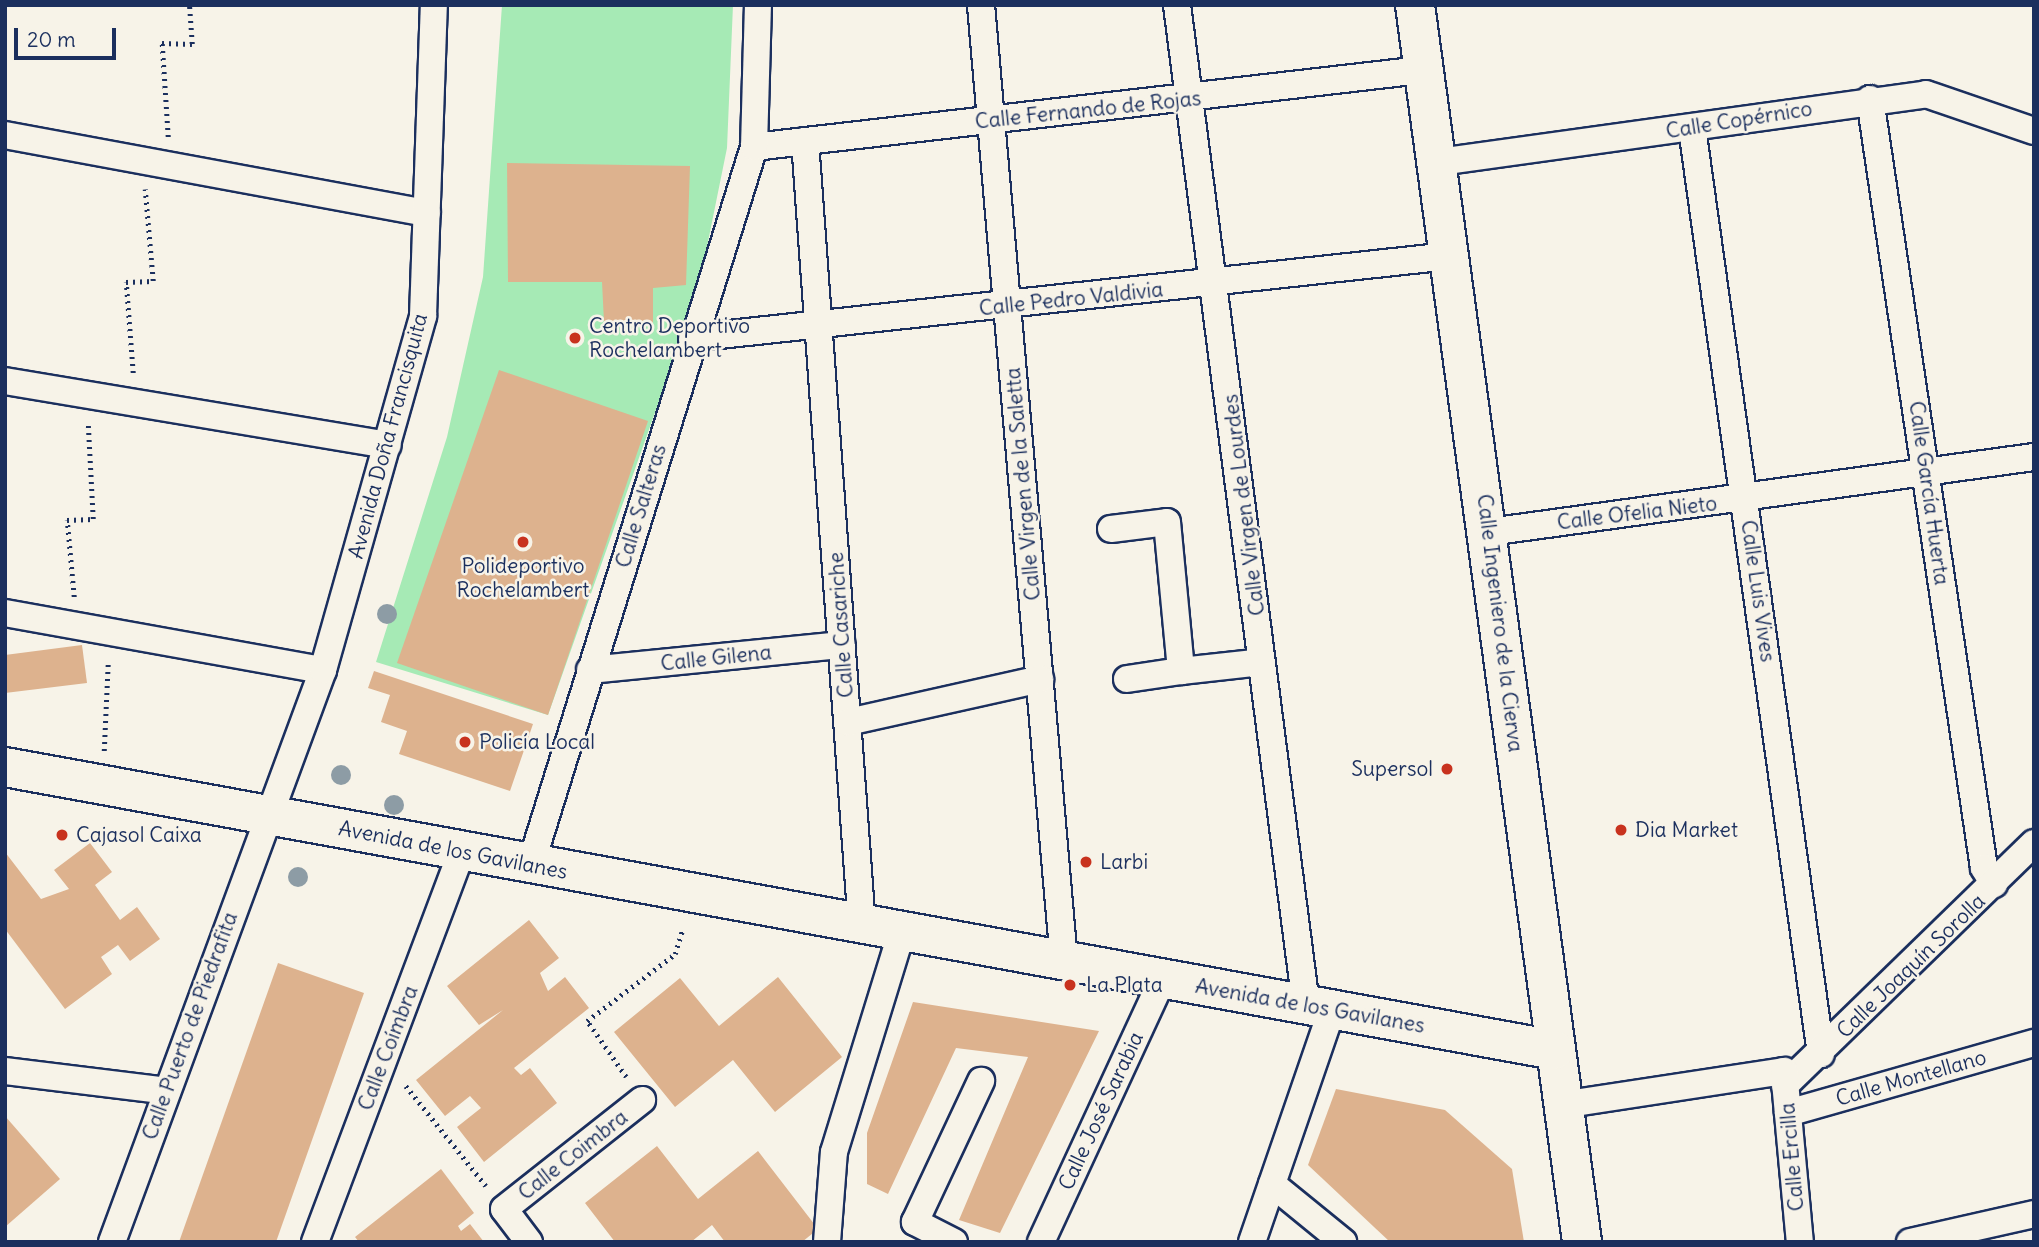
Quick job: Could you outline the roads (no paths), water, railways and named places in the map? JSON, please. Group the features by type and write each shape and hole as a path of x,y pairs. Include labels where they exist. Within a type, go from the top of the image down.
{"street":[{"name":"Avenida Doña Francisquita","path":"269,811 323,670 423,316 434,5"},
{"name":"Calle Salteras","path":"530,866 692,338 754,147 758,5"},
{"name":"Calle Virgen de la Saletta","path":"981,5 1064,962"},
{"name":"Calle Virgen de Lourdes","path":"1177,5 1217,282 1262,662 1319,1007"},
{"path":"1415,6 1422,5"},
{"name":"Calle Ingeniero de la Cierva","path":"1415,6 1489,532 1554,1050 1582,1242"},
{"name":"Calle Fernando de Rojas","path":"754,147 1422,70"},
{"name":"Calle Copérnico","path":"1439,162 1692,128 1870,99 1926,94 2034,131"},
{"name":"Calle García Huerta","path":"1870,99 1984,868 1994,884"},
{"name":"Calle Luis Vives","path":"1692,128 1746,499 1821,1054"},
{"path":"5,135 426,213"},
{"name":"Calle Casariche","path":"805,141 862,926"},
{"name":"Calle Pedro Valdivia","path":"692,338 1007,306 1449,256"},
{"path":"5,380 388,445"},
{"name":"Calle Ofelia Nieto","path":"1489,532 1746,499 2034,457"},
{"path":"1111,529 1167,522 1181,671"},
{"path":"5,613 323,670"},
{"name":"Calle Gilena","path":"590,670 842,645"},
{"path":"1127,679 1262,662"},
{"path":"848,722 1040,679"},
{"name":"Avenida de los Gavilanes","path":"5,766 269,811 461,854 1554,1050"},
{"name":"Calle Puerto de Piedrafita","path":"112,1242 269,811"},
{"name":"Calle Joaquín Sorolla","path":"1785,1078 1821,1054 2034,843"},
{"name":"Calle Coímbra","path":"315,1242 461,854"},
{"path":"827,1242 834,1152 901,934"},
{"name":"Calle José Sarabia","path":"1041,1242 1162,980"},
{"path":"1252,1242 1272,1184 1319,1007"},
{"name":"Calle Montellano","path":"1788,1112 2034,1043"},
{"path":"5,1071 167,1091"},
{"path":"1562,1105 1785,1078"},
{"name":"Calle Ercilla","path":"1785,1078 1800,1242"},
{"path":"954,1242 915,1222 981,1081"},
{"name":"Calle Coimbra","path":"530,1242 503,1209 642,1100"},
{"path":"1272,1184 1343,1242"},
{"path":"1910,1242 2034,1214"}],"place":[{"name":"Centro Deportivo Rochelambert","path":"575,338"},
{"name":"Polideportivo Rochelambert","path":"523,542"},
{"name":"Policía Local","path":"465,742"},
{"name":"Supersol","path":"1447,769"},
{"name":"Dia Market","path":"1621,830"},
{"name":"Cajasol Caixa","path":"62,835"},
{"name":"Larbi","path":"1086,862"},
{"name":"La Plata","path":"1070,985"}]}
